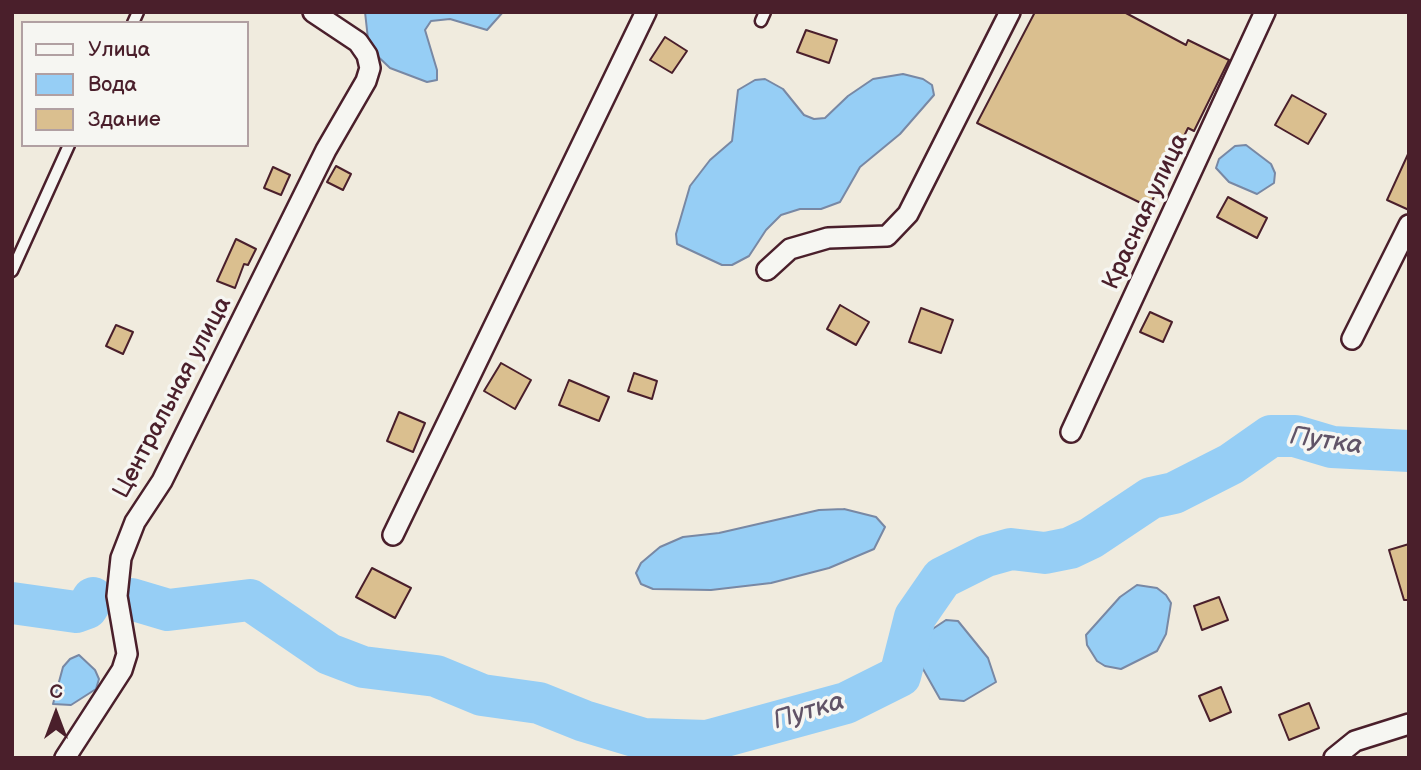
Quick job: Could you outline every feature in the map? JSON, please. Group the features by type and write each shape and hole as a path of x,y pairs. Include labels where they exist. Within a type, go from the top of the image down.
{"street":[{"name":"Центральная улица","path":"65,758 122,670 127,654 117,596 121,558 135,522 162,481 326,149 366,81 370,68 367,55 358,42 313,12"},
{"path":"393,535 646,12"},
{"path":"767,270 790,250 828,238 887,236 908,214 1010,12"},
{"name":"Красная улица","path":"1071,432 1265,12"},
{"path":"1352,340 1409,225"},
{"path":"1334,758 1355,741 1409,724"}],"lane":[{"path":"12,271 68,147"}],"water":[{"path":"365,12 503,12 487,30 450,19 431,21 425,30 437,70 437,80 427,82 390,68 369,48"},
{"path":"903,74 923,79 932,85 934,95 900,134 860,167 840,202 821,209 800,209 781,215 766,230 749,256 732,265 722,265 677,244 676,234 690,186 710,160 732,141 738,90 755,80 765,79 783,89 804,115 814,119 825,118 848,96 873,79"},
{"path":"1246,145 1271,164 1275,173 1274,183 1257,194 1229,182 1216,168 1219,159 1235,146"},
{"path":"844,509 876,517 885,527 874,549 829,568 771,583 711,590 653,589 641,584 636,573 641,563 660,547 683,537 719,533 819,510"},
{"path":"1137,585 1157,588 1171,603 1166,634 1157,651 1121,669 1105,666 1097,661 1087,645 1086,635 1120,597"},
{"path":"946,620 958,621 988,658 996,682 964,701 940,699 923,669 921,657 925,634"},
{"path":"79,655 95,670 99,679 96,689 71,705 53,704 63,667 70,659"}],"building":[{"path":"1035,12 1124,12 1186,45 1188,40 1229,60 1194,131 1188,128 1149,207 977,123"},
{"path":"806,30 837,40 829,63 797,52"},
{"path":"665,37 687,51 672,73 650,60"},
{"path":"1292,95 1326,114 1308,144 1275,125"},
{"path":"1409,152 1409,210 1387,200"},
{"path":"336,166 351,174 343,190 327,182"},
{"path":"273,167 290,175 281,195 264,188"},
{"path":"1228,197 1267,218 1257,238 1217,217"},
{"path":"236,239 256,249 248,265 244,264 235,288 217,281"},
{"path":"840,305 869,322 856,345 827,329"},
{"path":"921,308 953,320 941,353 909,342"},
{"path":"1150,312 1172,322 1163,342 1140,332"},
{"path":"116,325 133,332 123,354 106,346"},
{"path":"501,363 531,380 515,409 484,391"},
{"path":"634,373 657,381 652,399 628,391"},
{"path":"569,380 609,397 599,421 559,405"},
{"path":"399,412 425,423 413,452 387,441"},
{"path":"1409,544 1409,600 1404,600 1389,550"},
{"path":"372,568 411,588 395,618 356,597"},
{"path":"1219,597 1228,620 1202,630 1194,606"},
{"path":"1221,687 1231,712 1210,721 1199,696"},
{"path":"1309,703 1319,728 1289,740 1279,715"}],"waterway":[{"name":"Путка","path":"131,599 168,610 250,600 329,654 363,667 436,676 482,695 539,703 584,721 644,739 707,741 846,703 900,676 915,617 942,578 986,556 1011,549 1045,553 1070,548 1091,538 1151,498 1174,493 1231,464 1271,436 1295,436 1332,447 1409,451"},
{"name":"Путка","path":"12,603 76,612 87,608 93,598"}]}
